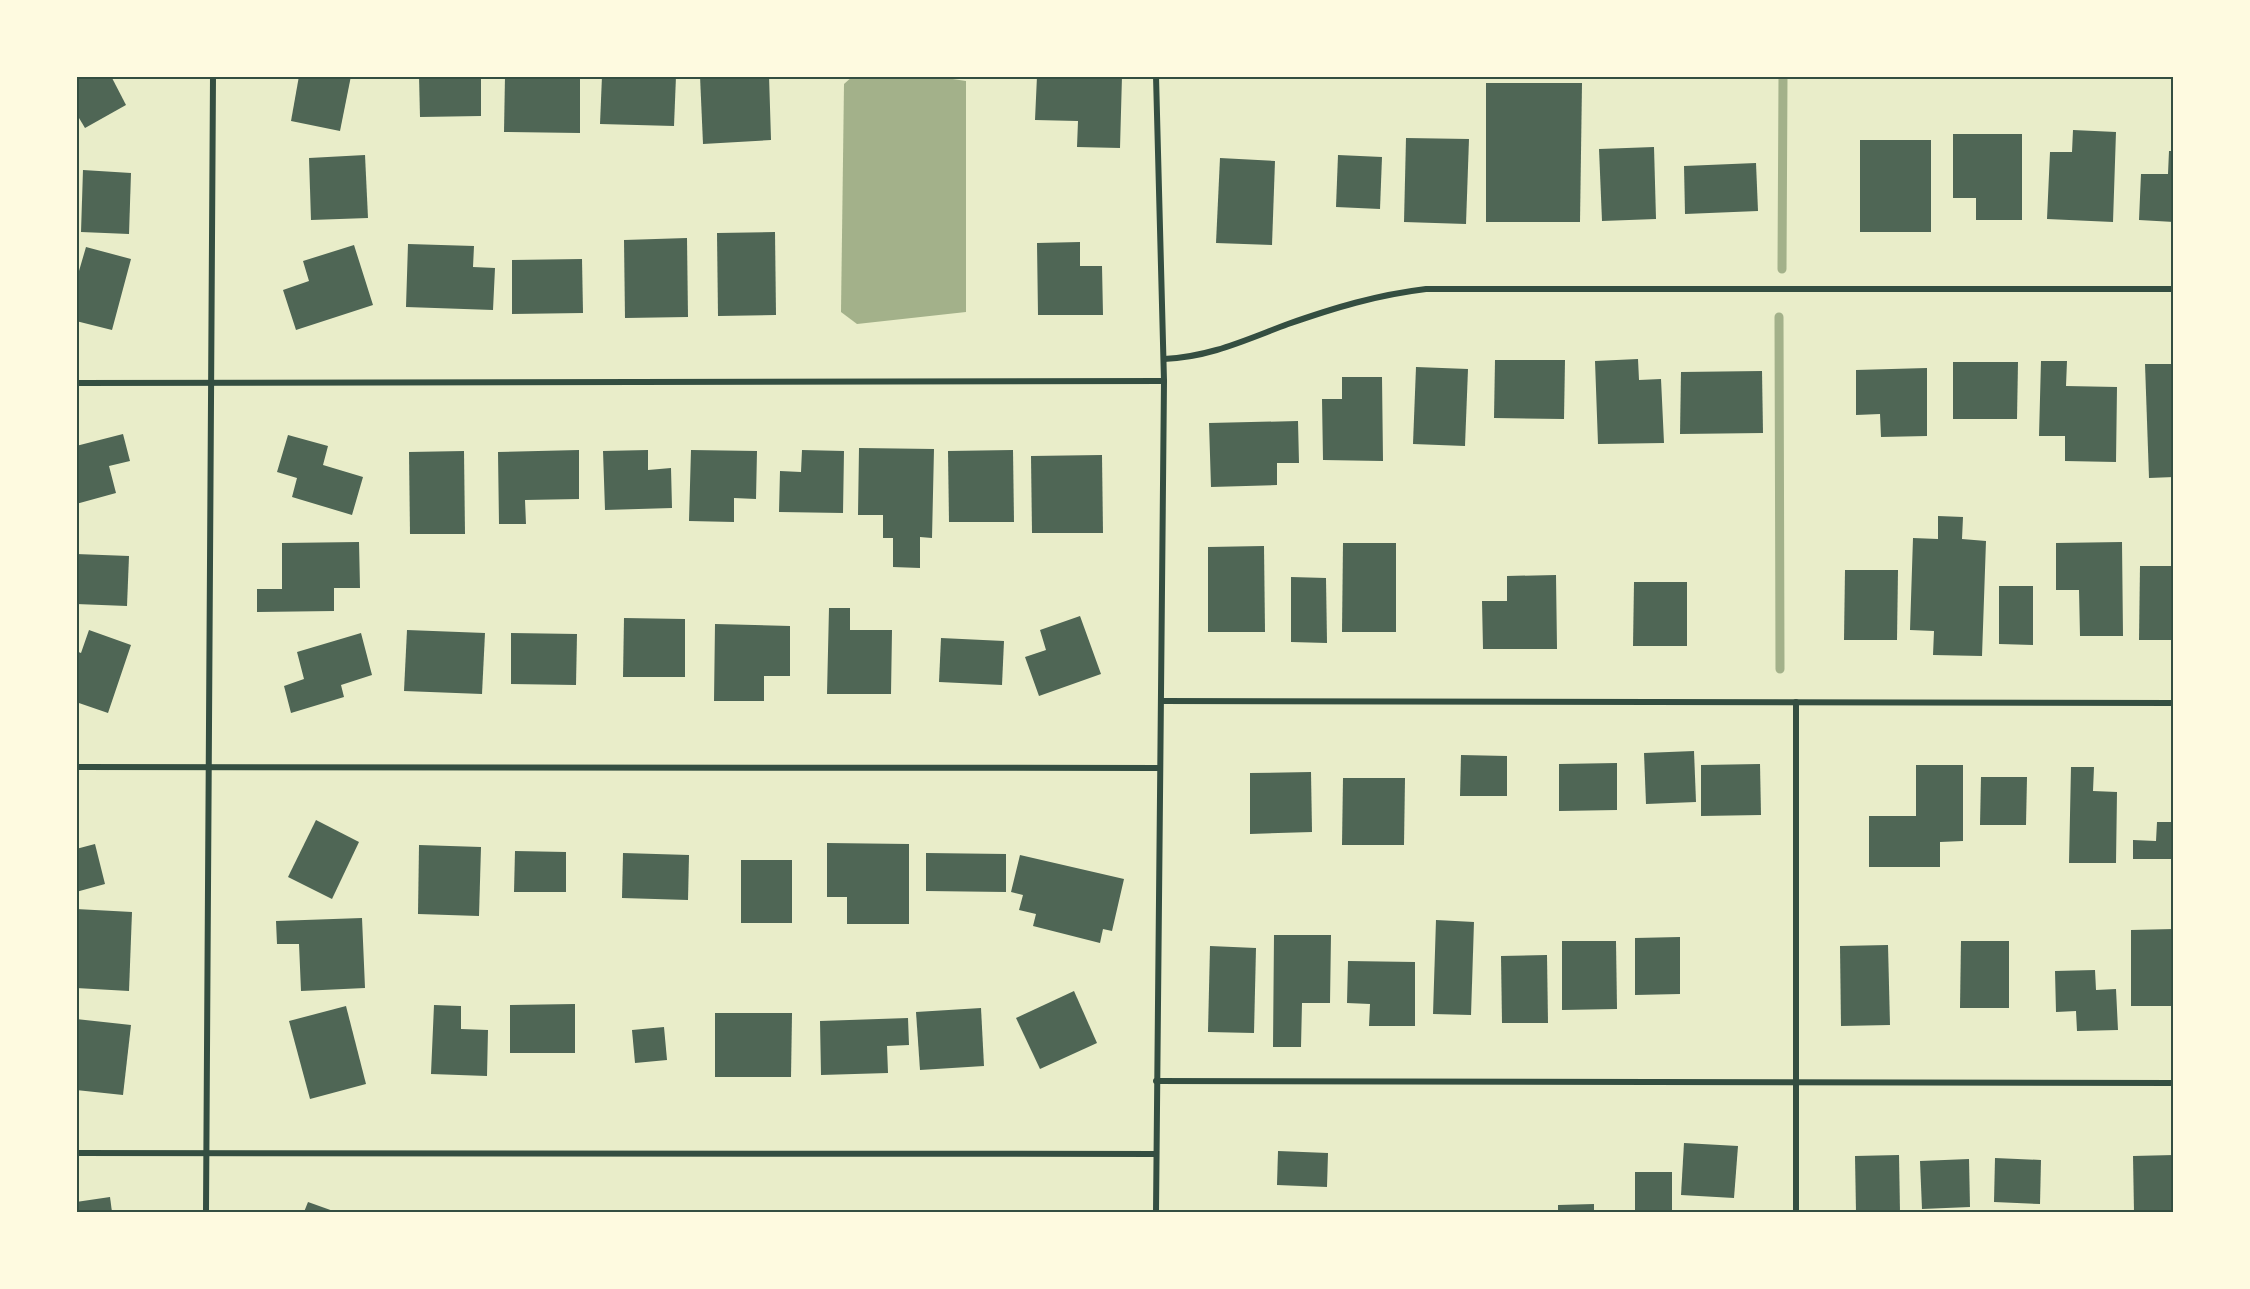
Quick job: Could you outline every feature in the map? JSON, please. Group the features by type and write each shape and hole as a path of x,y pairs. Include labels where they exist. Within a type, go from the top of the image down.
{"street":[{"path":"207,1212 213,76"},
{"path":"1156,76 1164,359 1156,1212"},
{"path":"1164,359 1203,355 1358,300 1426,289 2174,289"},
{"path":"76,383 1164,381"},
{"path":"1161,701 2174,703"},
{"path":"1796,702 1796,1212"},
{"path":"76,767 1160,768"},
{"path":"1156,1081 2174,1083"},
{"path":"76,1153 1156,1154"}],"shaded area":[{"path":"853,76 933,76 966,81 966,312 857,324 841,312 844,84"}],"building":[{"path":"76,76 111,76 126,105 85,128 76,113"},
{"path":"299,76 351,76 340,131 291,121"},
{"path":"419,76 481,76 481,116 420,117"},
{"path":"505,76 580,76 580,133 504,132"},
{"path":"602,76 676,76 674,126 600,124"},
{"path":"700,76 769,76 771,140 703,144"},
{"path":"1037,76 1122,76 1120,148 1077,147 1078,121 1035,120"},
{"path":"1486,83 1582,83 1580,222 1486,222"},
{"path":"2073,130 2116,132 2113,222 2047,219 2050,152 2072,152"},
{"path":"1953,134 2022,134 2022,220 1976,220 1976,198 1953,198"},
{"path":"1406,138 1469,139 1466,224 1404,222"},
{"path":"1860,140 1931,140 1931,232 1860,232"},
{"path":"1654,147 1656,219 1602,221 1599,149"},
{"path":"2169,151 2174,151 2174,222 2139,220 2141,174 2168,174"},
{"path":"365,155 368,218 311,220 309,158"},
{"path":"1338,155 1382,157 1380,209 1336,207"},
{"path":"1220,158 1275,161 1272,245 1216,243"},
{"path":"1756,163 1758,211 1685,214 1684,166"},
{"path":"83,170 131,173 129,234 81,232"},
{"path":"775,232 776,315 718,316 717,233"},
{"path":"687,238 688,317 625,318 624,240"},
{"path":"1080,242 1080,266 1102,266 1103,315 1038,315 1037,243"},
{"path":"408,244 474,246 473,267 495,268 493,310 406,307"},
{"path":"354,245 373,305 296,330 283,290 309,281 303,261"},
{"path":"86,247 131,259 112,330 76,321 76,270 79,271"},
{"path":"582,259 583,313 512,314 512,260"},
{"path":"1638,359 1639,380 1661,379 1664,443 1598,444 1595,361"},
{"path":"1495,360 1565,360 1564,419 1494,418"},
{"path":"2041,361 2067,361 2066,386 2117,387 2116,462 2065,461 2065,436 2039,436"},
{"path":"1953,362 2018,362 2017,419 1953,419"},
{"path":"2145,364 2174,364 2174,477 2149,478"},
{"path":"1416,367 1468,369 1465,446 1413,444"},
{"path":"1927,368 1927,436 1881,437 1880,414 1856,415 1856,370"},
{"path":"1762,371 1763,433 1680,434 1681,372"},
{"path":"1342,377 1382,377 1383,461 1323,460 1322,399 1342,399"},
{"path":"1298,421 1299,463 1277,463 1277,485 1211,487 1209,423"},
{"path":"123,434 130,461 109,466 116,493 76,504 76,446"},
{"path":"288,435 328,446 323,465 363,477 352,515 292,497 297,478 277,472"},
{"path":"859,448 934,449 932,538 920,537 920,568 893,567 893,538 883,538 883,515 858,515"},
{"path":"579,450 579,499 525,500 526,524 499,524 498,452"},
{"path":"648,450 648,470 671,468 672,508 605,510 603,451"},
{"path":"691,450 757,451 756,499 734,498 734,522 689,521"},
{"path":"802,450 844,451 843,513 779,512 780,471 801,472"},
{"path":"1013,450 1014,522 949,522 948,451"},
{"path":"464,451 465,534 410,534 409,452"},
{"path":"1102,455 1103,533 1032,533 1031,456"},
{"path":"1938,516 1963,517 1962,539 1986,541 1982,656 1933,655 1934,631 1910,630 1913,538 1938,539"},
{"path":"359,542 360,588 334,588 334,611 257,612 257,589 282,589 282,543"},
{"path":"2122,542 2123,636 2080,636 2079,590 2056,590 2056,543"},
{"path":"1343,543 1396,543 1396,632 1342,632"},
{"path":"1264,546 1265,632 1208,632 1208,547"},
{"path":"76,554 129,556 127,606 76,604"},
{"path":"2140,566 2174,566 2174,640 2139,640"},
{"path":"1845,570 1898,570 1897,640 1844,640"},
{"path":"1556,575 1557,649 1483,649 1482,601 1507,601 1507,576"},
{"path":"1291,577 1326,578 1327,643 1291,642"},
{"path":"1634,582 1687,582 1687,646 1633,646"},
{"path":"1999,586 2033,586 2033,645 1999,644"},
{"path":"829,608 850,608 850,630 892,630 891,694 827,694"},
{"path":"1080,616 1101,674 1039,696 1025,657 1046,650 1040,630"},
{"path":"624,618 685,619 685,677 623,677"},
{"path":"715,624 790,626 790,676 764,676 764,701 714,701"},
{"path":"89,630 131,645 108,713 76,702 76,651 81,653"},
{"path":"407,630 485,633 482,694 404,691"},
{"path":"361,633 372,675 341,685 344,697 291,713 284,686 304,679 297,652"},
{"path":"511,633 577,634 576,685 511,684"},
{"path":"941,638 1004,641 1002,685 939,682"},
{"path":"1694,751 1696,802 1646,804 1644,753"},
{"path":"1461,755 1507,756 1507,796 1460,796"},
{"path":"1617,763 1617,810 1559,811 1559,764"},
{"path":"1760,764 1761,815 1701,816 1701,765"},
{"path":"1916,765 1963,765 1963,841 1940,842 1940,867 1869,867 1869,816 1916,816"},
{"path":"2071,767 2094,767 2093,791 2117,792 2116,863 2069,863"},
{"path":"1311,772 1312,832 1250,834 1250,773"},
{"path":"1981,777 2027,777 2026,825 1980,825"},
{"path":"1343,778 1405,778 1404,845 1342,845"},
{"path":"316,820 359,842 332,899 288,877"},
{"path":"2157,822 2174,822 2174,859 2133,859 2133,840 2156,841"},
{"path":"827,843 909,844 909,924 847,924 847,897 827,897"},
{"path":"95,844 105,884 76,892 76,849"},
{"path":"419,845 481,847 479,916 418,914"},
{"path":"515,851 566,852 566,892 514,892"},
{"path":"623,853 689,855 688,900 622,898"},
{"path":"926,853 1006,854 1006,892 926,891"},
{"path":"1020,855 1124,879 1112,931 1103,929 1100,943 1033,926 1036,914 1019,910 1023,895 1011,892"},
{"path":"741,860 792,860 792,923 741,923"},
{"path":"76,909 132,912 129,991 76,988"},
{"path":"362,918 365,988 301,991 299,944 277,944 276,921"},
{"path":"1436,920 1474,922 1471,1015 1433,1014"},
{"path":"2174,929 2174,1006 2131,1006 2131,930"},
{"path":"1274,935 1331,935 1330,1003 1302,1003 1301,1047 1273,1047"},
{"path":"1680,937 1680,994 1635,995 1635,938"},
{"path":"1562,941 1616,941 1617,1009 1562,1010"},
{"path":"1961,941 2009,941 2009,1008 1960,1008"},
{"path":"1888,945 1890,1025 1841,1026 1840,946"},
{"path":"1210,946 1256,948 1254,1033 1208,1032"},
{"path":"1547,955 1548,1023 1502,1023 1501,956"},
{"path":"1348,961 1415,962 1415,1026 1369,1026 1370,1004 1347,1003"},
{"path":"2095,970 2096,990 2116,989 2118,1030 2077,1031 2076,1011 2056,1012 2055,971"},
{"path":"1074,991 1097,1043 1040,1069 1016,1018"},
{"path":"575,1004 575,1053 510,1053 510,1005"},
{"path":"434,1005 461,1006 461,1029 488,1030 487,1076 431,1074"},
{"path":"346,1006 366,1084 310,1099 289,1021"},
{"path":"981,1008 984,1066 920,1070 916,1012"},
{"path":"715,1013 792,1013 791,1077 715,1077"},
{"path":"908,1018 909,1045 887,1046 888,1073 821,1075 820,1021"},
{"path":"76,1019 131,1025 123,1095 76,1090"},
{"path":"664,1027 667,1060 635,1063 632,1030"},
{"path":"1684,1143 1738,1146 1734,1198 1681,1195"},
{"path":"1278,1151 1328,1153 1327,1187 1277,1185"},
{"path":"1899,1155 1900,1212 1856,1212 1855,1156"},
{"path":"2174,1155 2174,1212 2134,1212 2133,1156"},
{"path":"1995,1158 2041,1160 2040,1204 1994,1202"},
{"path":"1969,1159 1970,1207 1922,1209 1920,1161"},
{"path":"1635,1172 1672,1172 1672,1212 1635,1212"},
{"path":"110,1197 112,1212 76,1212 76,1202"},
{"path":"308,1202 336,1212 304,1212"},
{"path":"1594,1204 1594,1212 1558,1212 1558,1205"}],"waterway":[{"path":"1782,269 1783,76"},
{"path":"1779,317 1780,669"}]}
